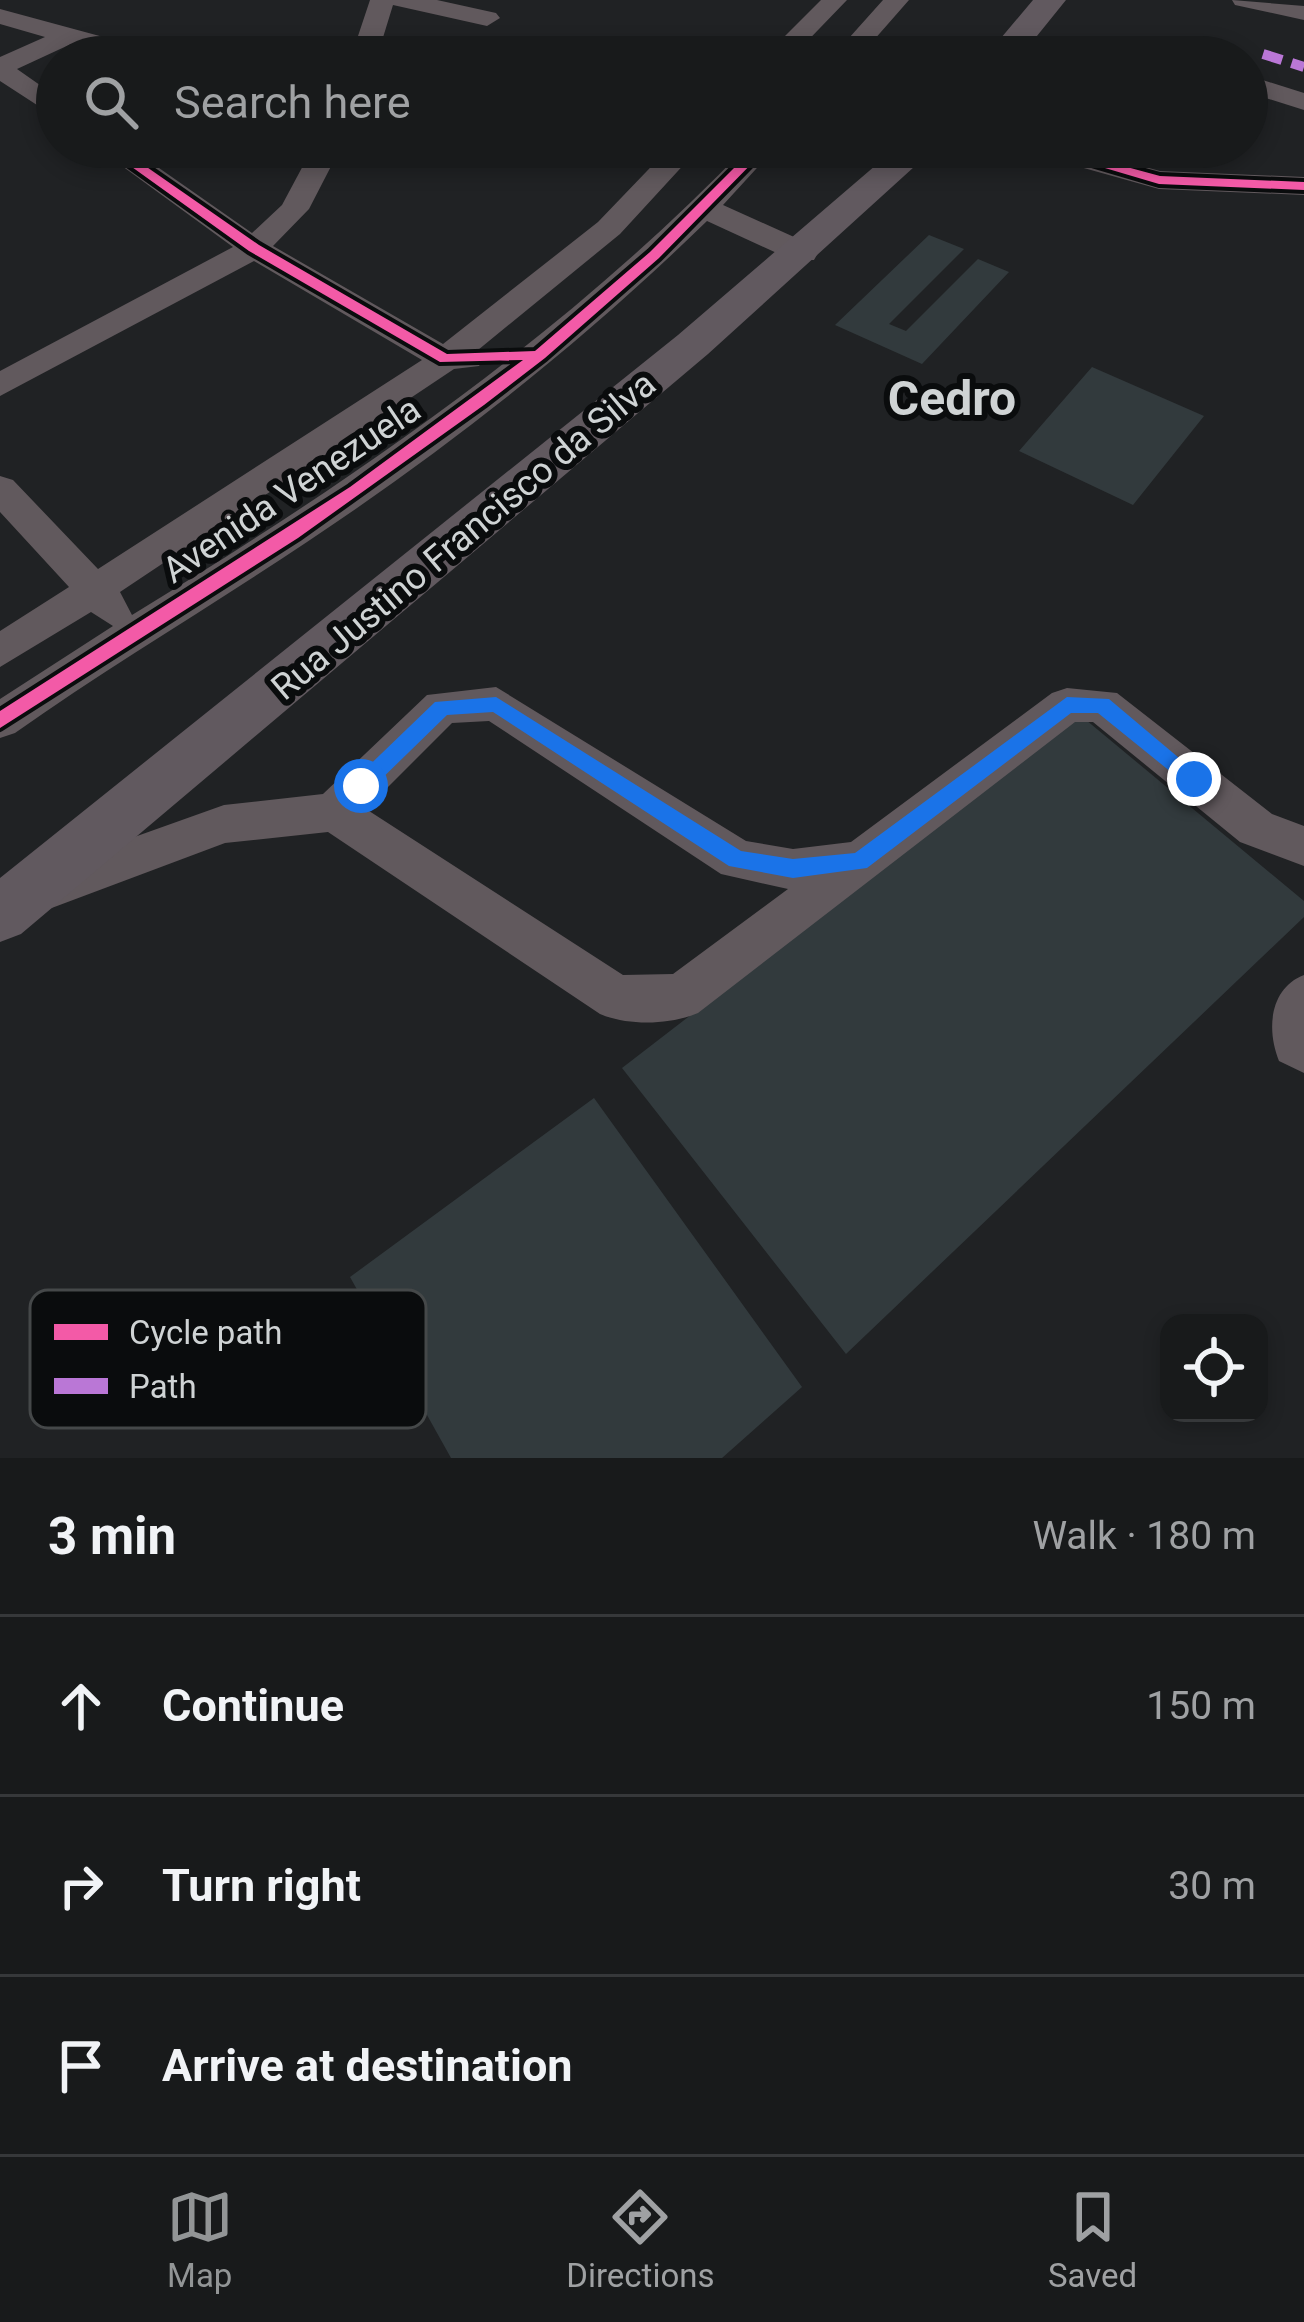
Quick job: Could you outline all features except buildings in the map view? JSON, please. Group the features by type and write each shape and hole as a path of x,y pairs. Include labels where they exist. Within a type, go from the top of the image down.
{"main road":[{"path":"1019,36 1050,0"},
{"name":"Rua Justino Francisco da Silva","path":"9,907 803,253 896,168"}],"street":[{"path":"371,36 382,0"},
{"path":"402,0 487,18"},
{"path":"798,36 835,0"},
{"path":"864,36 897,0"},
{"path":"1244,0 1304,13"},
{"path":"0,16 62,36"},
{"path":"36,51 0,68 36,95"},
{"path":"1268,90 1304,102"},
{"path":"140,168 254,248 445,359 541,355"},
{"path":"8,370 254,248 294,209 316,168"},
{"path":"0,651 418,381 608,228 666,168"},
{"name":"Avenida Venezuela","path":"0,721 296,530 541,355 706,209 743,168"},
{"path":"1116,168 1159,180 1304,186"},
{"path":"706,209 803,253"},
{"path":"0,489 136,634"},
{"path":"9,907 224,824 334,812 442,707 496,704 736,860 793,869 859,862"},
{"path":"334,812 617,998 681,997 1067,705 1102,705 1256,828 1304,846"},
{"path":"1304,998 1299,1004 1297,1044 1304,1049"}],"marked path":[{"path":"1268,56 1304,67"}],"cycle path":[{"path":"140,168 254,248 445,359 540,355"},
{"path":"0,721 292,534 479,402 598,306 742,168"},
{"path":"1116,168 1159,180 1304,186"}],"district":[{"name":"Cedro","path":"952,398"}],"route":[{"path":"361,786 442,707 496,704 736,860 793,869 859,862 1067,705 1102,705 1194,779"}]}
